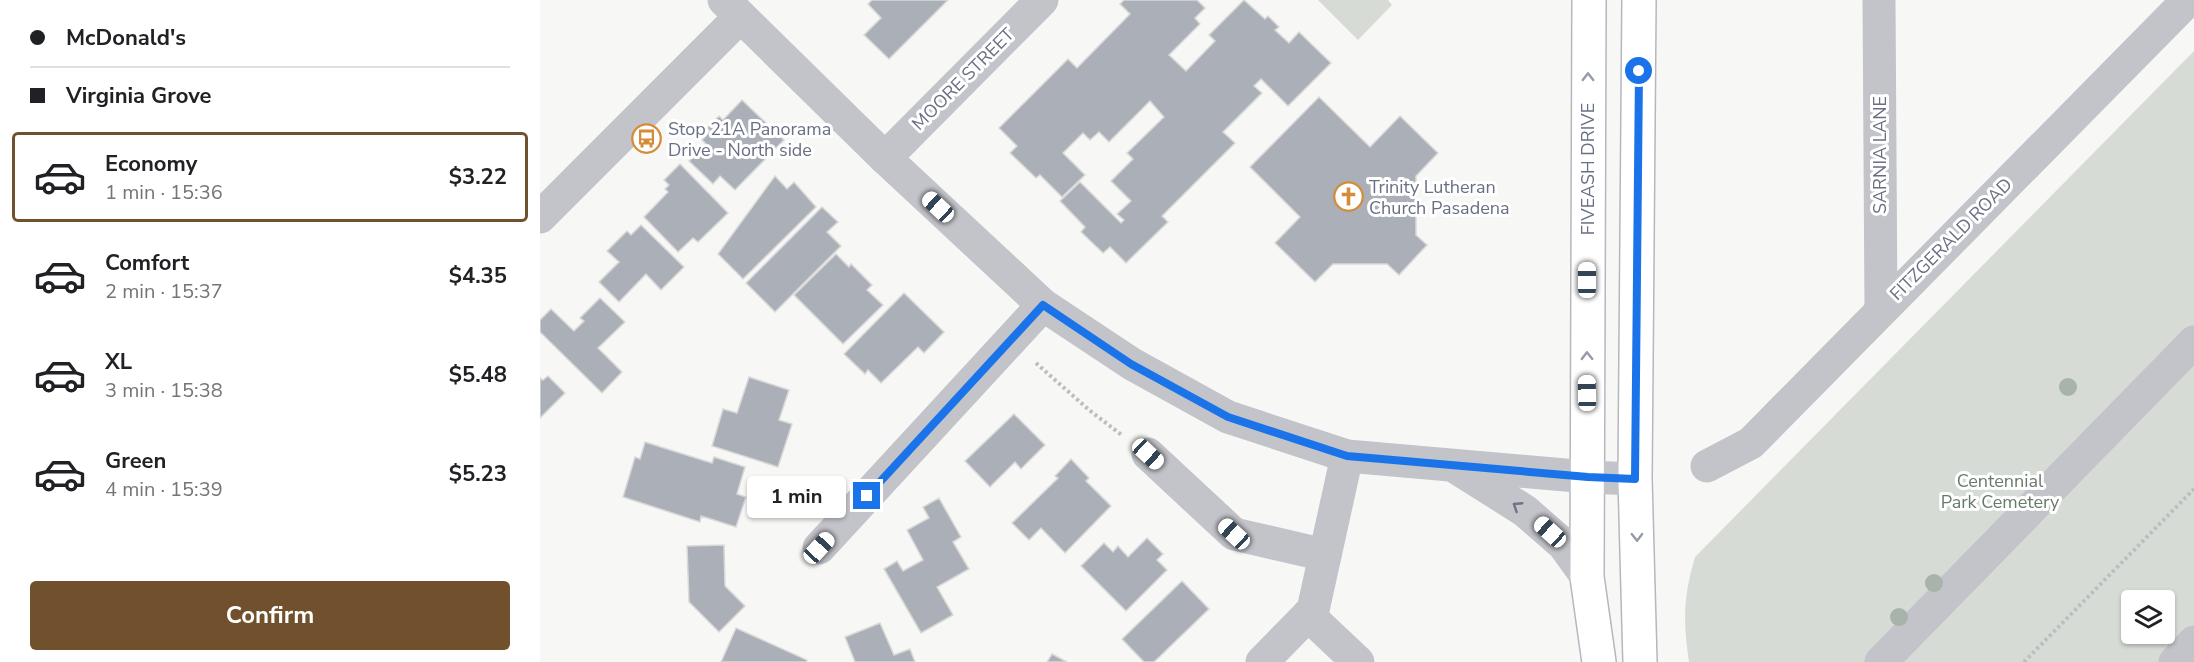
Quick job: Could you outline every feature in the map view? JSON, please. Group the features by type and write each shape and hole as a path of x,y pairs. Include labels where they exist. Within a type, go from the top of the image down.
{"main road":[{"name":"FIVEASH DRIVE","path":"1589,0 1586,339 1587,577 1599,662"},
{"path":"1639,0 1635,479 1640,662"}],"street":[{"name":"MOORE STREET","path":"885,158 1042,0"},
{"name":"SARNIA LANE","path":"1879,0 1881,310"},
{"name":"FITZGERALD ROAD","path":"1707,466 1751,443 2187,0"},
{"path":"540,217 732,8 885,158 1043,305 1131,364 1228,417 1347,456 1635,479"},
{"path":"819,548 1043,305"},
{"path":"1881,662 2194,342"},
{"path":"1148,454 1234,534 1325,555"},
{"path":"1262,662 1314,610 1347,456"},
{"path":"1453,465 1525,511 1564,545 1587,577"},
{"path":"1308,615 1358,662"},
{"path":"2175,662 2194,642"}],"path":[{"path":"1036,363 1089,410 1148,454"},
{"path":"2024,662 2194,489"}],"green space":[{"path":"1318,0 1388,0 1392,5 1358,40"},
{"name":"Centennial Park Cemetery","path":"2194,51 2194,662 1689,662 1685,609 1695,557"}],"building":[{"path":"872,0 948,0 889,59 864,35 881,18 868,4"},
{"path":"1124,0 1197,0 1205,8 1195,18 1200,24 1169,55 1186,71 1215,41 1209,35 1244,0 1265,19 1268,16 1279,27 1275,30 1289,43 1299,32 1331,63 1288,106 1261,79 1254,86 1262,93 1223,132 1235,143 1162,216 1168,222 1126,263 1110,247 1103,253 1081,232 1085,227 1060,201 1080,182 1121,223 1124,220 1117,214 1131,201 1111,181 1133,159 1127,153 1164,117 1150,101 1109,142 1099,132 1090,140 1083,133 1063,153 1085,175 1062,197 1040,175 1036,178 1010,153 1017,146 999,128 1068,59 1077,68 1130,14 1120,4"},
{"name":"Trinity Lutheran Church Pasadena","path":"1319,97 1370,147 1400,116 1438,153 1416,176 1416,235 1427,245 1399,275 1387,264 1333,264 1315,282 1275,243 1300,217 1250,167"},
{"path":"742,100 784,140 735,190 720,176 713,184 689,161 706,144 702,140 710,131 707,128 719,116 723,120"},
{"path":"680,164 728,213 698,242 693,238 678,252 644,217 668,192 665,189 669,185 664,180"},
{"path":"775,176 787,189 794,182 816,207 743,279 718,254"},
{"path":"822,207 838,222 827,232 841,246 775,312 746,283"},
{"path":"641,225 684,267 661,290 646,274 619,302 599,282 619,262 607,251 627,231 631,235"},
{"path":"836,254 849,267 851,264 872,285 867,290 883,305 843,344 794,295"},
{"path":"904,293 944,332 924,353 918,347 881,383 868,370 865,374 844,354"},
{"path":"600,298 625,322 598,348 622,372 602,393 540,332 540,320 551,309 574,331 584,321 580,318"},
{"path":"548,376 565,393 540,418 540,378 543,380"},
{"path":"749,377 789,390 779,420 792,424 778,467 712,446 723,409 737,413"},
{"path":"1014,414 1045,445 1021,469 1015,462 990,487 965,461"},
{"path":"645,442 712,463 714,457 745,467 737,494 746,497 736,527 701,516 700,522 623,497 635,457 640,459"},
{"path":"1071,459 1089,478 1086,481 1111,506 1065,553 1041,528 1029,540 1012,523 1058,478 1055,476"},
{"path":"939,498 961,537 953,542 969,569 937,587 953,615 921,633 884,569 897,561 903,571 923,560 907,530 929,518 923,507"},
{"path":"1147,538 1163,554 1157,560 1167,570 1126,611 1081,566 1104,543 1113,552 1118,546 1128,557"},
{"path":"724,545 725,586 745,606 719,632 689,602 687,546"},
{"path":"1182,581 1209,609 1154,662 1144,662 1122,639"},
{"path":"880,623 894,655 910,649 915,662 855,662 845,637"},
{"path":"736,628 807,660 806,662 721,662"},
{"path":"1052,654 1067,662 1047,662"}],"place":[{"name":"Stop 21A Panorama Drive - North side","path":"647,139"},
{"name":"Trinity Lutheran Church Pasadena","path":"1348,197"}],"route":[{"path":"867,496 1043,305 1131,364 1228,417 1347,456 1635,479 1639,71"}]}
